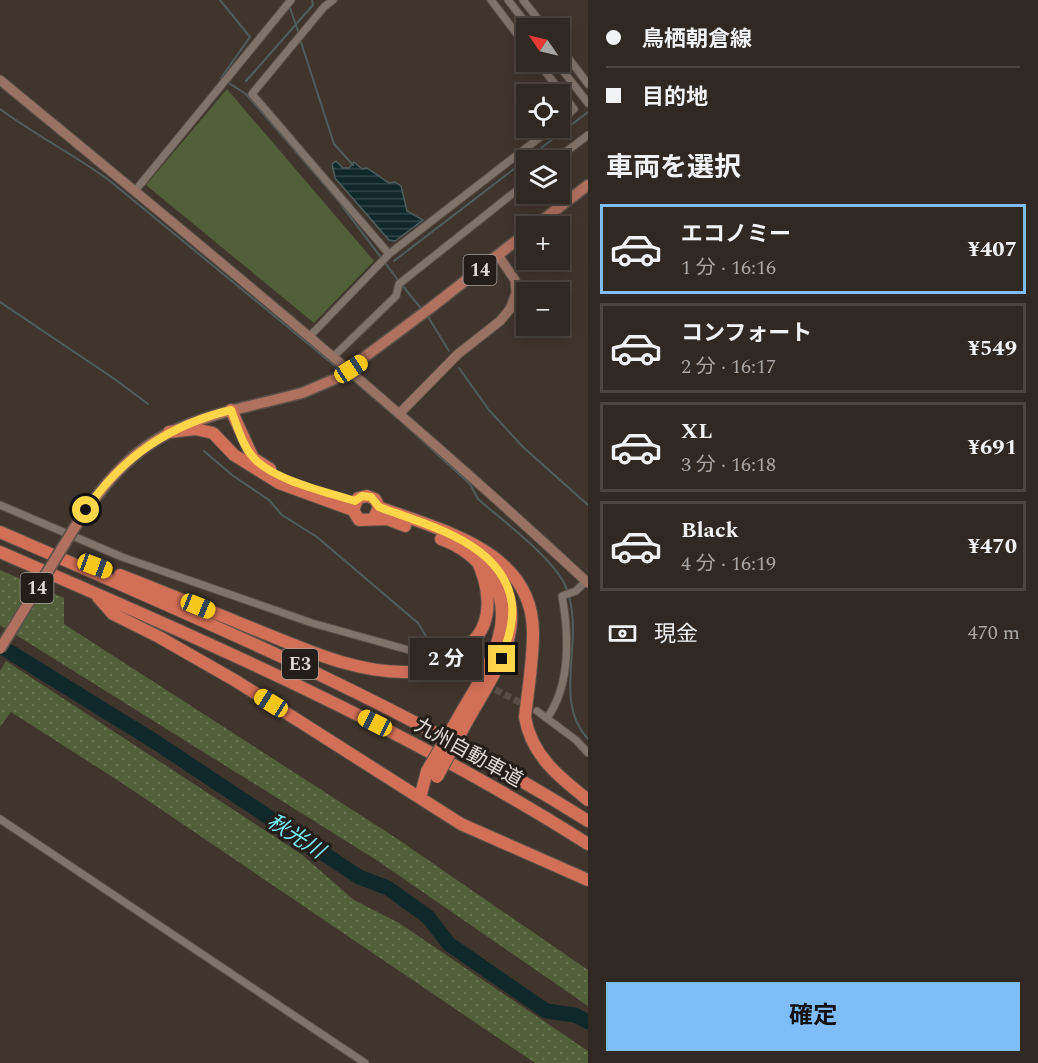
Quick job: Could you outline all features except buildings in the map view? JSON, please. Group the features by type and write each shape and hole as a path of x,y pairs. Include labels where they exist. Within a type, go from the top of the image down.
{"highway":[{"path":"231,410 233,435 238,454 248,465"},
{"path":"231,410 253,458 283,476 354,506 359,520 367,522 376,513"},
{"path":"169,432 195,429 213,433 234,455 279,483 354,506"},
{"path":"354,506 362,496 371,497 376,513 449,542 476,558 496,584 502,607 502,629 494,653 461,723"},
{"path":"376,513 455,536 478,546 504,563 526,594 533,635 527,684 527,730 545,762 559,778 588,800"},
{"path":"0,532 114,573 324,657 386,672 432,668 449,661 475,639 484,622 488,602 487,581 476,558"},
{"name":"九州自動車道","path":"0,532 310,668 483,758 588,821"},
{"path":"420,798 461,723 502,659 511,629 512,603 499,572 478,551 455,536"},
{"name":"九州自動車道","path":"0,552 291,681 473,775 588,844"},
{"path":"94,593 113,614 159,637 236,681 461,824 588,880"}],"main road":[{"path":"548,216 588,185"},
{"name":"14","path":"0,649 75,527 118,468 142,448 169,432 208,416 302,393 335,379 516,241"}],"street":[{"path":"135,191 291,0"},
{"path":"490,0 516,33"},
{"path":"507,0 522,18"},
{"path":"523,0 537,18"},
{"path":"330,1 252,94 389,254"},
{"path":"570,60 588,84"},
{"path":"546,72 555,84"},
{"path":"564,72 588,103"},
{"path":"0,80 334,356 587,582 576,591 562,596 568,633 566,652 557,701 547,718"},
{"path":"568,150 588,135"},
{"path":"310,336 389,254 539,138"},
{"path":"334,356 396,296 399,284 516,191"},
{"path":"400,413 458,354 500,321 510,309 516,293 515,280 498,255"},
{"path":"0,505 122,557 312,623 430,656"},
{"path":"537,711 588,753"},
{"path":"0,819 365,1063"}],"green space":[{"path":"227,89 374,261 314,323 146,185"},
{"path":"0,570 64,598 64,624 396,838 588,970 588,1006 378,861 0,625"},
{"path":"6,661 301,854 354,900 399,923 588,1051 588,1063 535,1063 125,785 11,712 0,727 0,671"}],"water":[{"path":"336,161 343,168 349,168 354,162 362,169 367,168 389,183 395,182 401,186 407,211 423,220 395,241 389,240 335,178 332,164"}],"waterway":[{"path":"220,0 250,37 221,78 246,94 336,198 398,280"},
{"path":"246,81 313,5 312,0"},
{"path":"289,5 299,34"},
{"path":"300,39 334,144 353,165"},
{"path":"0,109 110,181 340,370"},
{"path":"394,261 588,112"},
{"path":"402,285 423,311"},
{"path":"0,302 148,404"},
{"path":"427,315 449,351"},
{"path":"459,368 489,410 523,447 588,505"},
{"path":"347,375 397,418"},
{"path":"404,424 470,484 478,499 539,551 559,574 571,605 573,626 570,686 572,705 577,723 588,739"},
{"path":"204,451 232,475 269,500 282,515 317,537 418,623 435,651"},
{"name":"秋光川","path":"0,646 157,743 359,877 388,888 428,917 449,944 546,1011 575,1015 588,1022"}],"tunnel":[{"path":"430,656 527,706"}],"route":[{"path":"86,510 118,468 142,448 169,432 208,416 231,410 253,458 266,467 283,476 355,501 362,496 371,497 375,499 379,507 455,536 478,551 499,572 512,603 511,629 502,659"}]}
